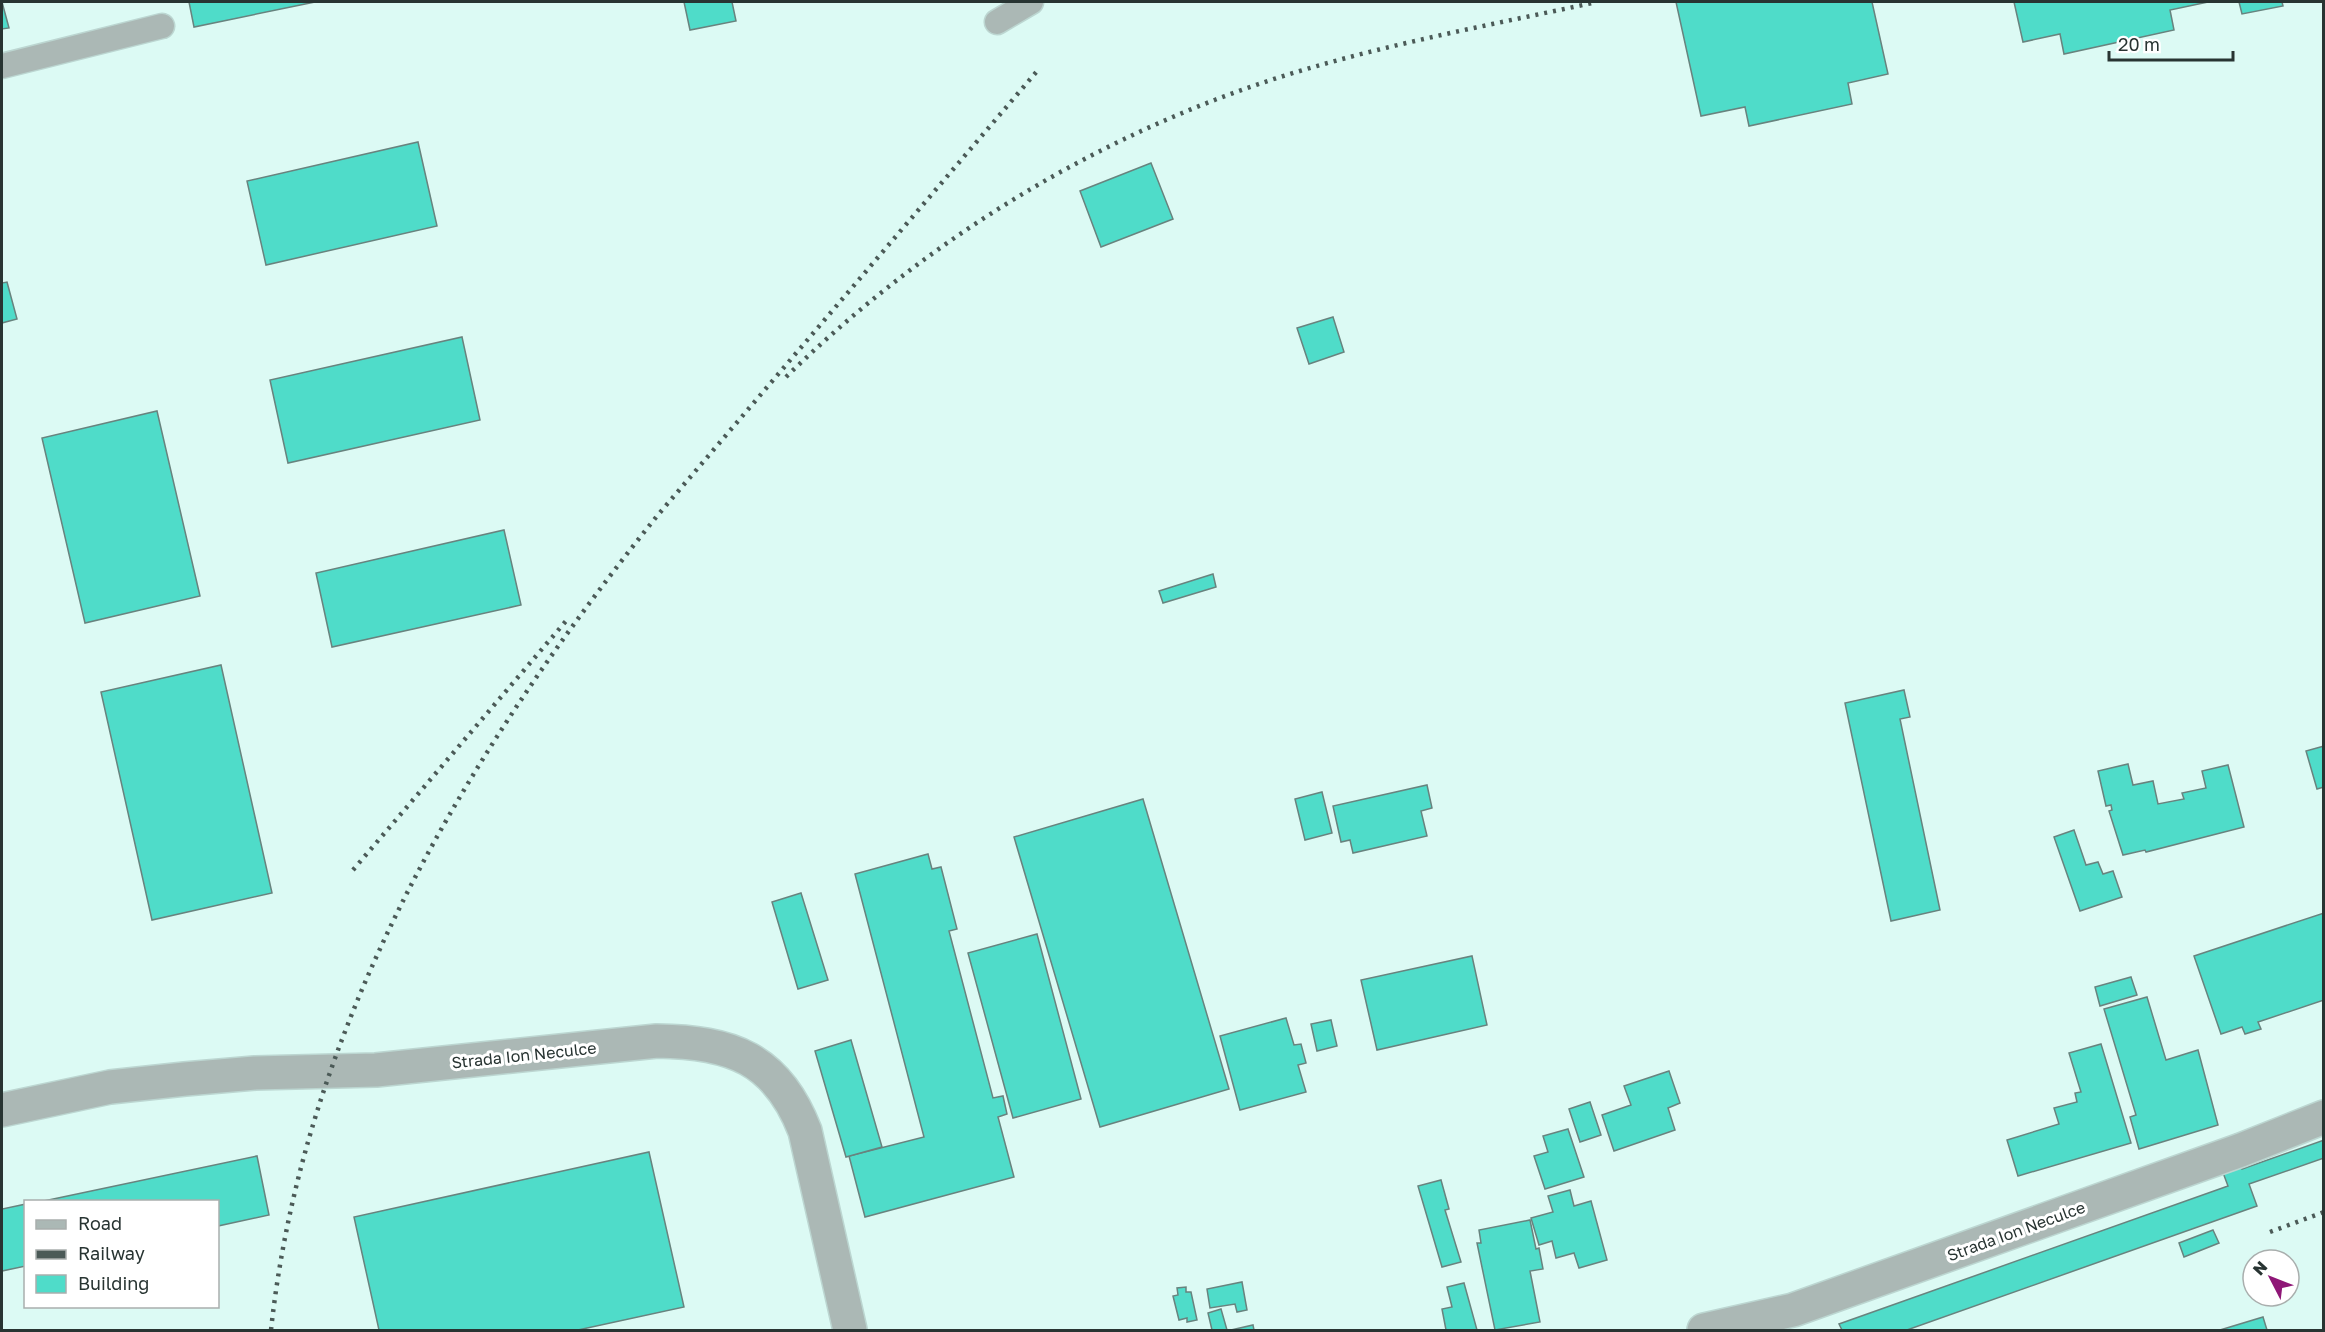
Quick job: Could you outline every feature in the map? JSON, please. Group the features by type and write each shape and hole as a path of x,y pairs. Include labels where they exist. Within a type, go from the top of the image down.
{"street":[{"name":"Strada Ion Neculce","path":"2,1110 110,1088 185,1078 255,1073 376,1070 657,1041 687,1041 729,1049 750,1057 766,1070 796,1106 805,1131 850,1330"},
{"name":"Strada Ion Neculce","path":"1704,1330 1797,1320 2324,1117"}],"lane":[{"path":"997,22 1031,2"},
{"path":"2,66 162,26"}],"building":[{"path":"2,2 9,28 2,29"},
{"path":"189,2 315,2 194,27"},
{"path":"684,2 732,2 736,21 690,30"},
{"path":"1676,2 1872,2 1888,74 1848,83 1852,104 1749,126 1745,107 1701,116"},
{"path":"2014,2 2208,2 2170,10 2174,30 2064,54 2060,34 2023,42"},
{"path":"2239,2 2282,2 2283,6 2242,14"},
{"path":"418,142 437,226 266,265 247,181"},
{"path":"1151,163 1173,219 1101,247 1080,191"},
{"path":"7,282 17,319 2,323 2,283"},
{"path":"1333,317 1344,352 1309,364 1297,328"},
{"path":"462,337 480,420 288,463 270,380"},
{"path":"157,411 200,596 85,623 42,438"},
{"path":"504,530 521,605 332,647 316,573"},
{"path":"1213,574 1216,587 1163,603 1159,591"},
{"path":"221,665 272,893 152,920 101,692"},
{"path":"1904,690 1910,717 1900,719 1940,910 1891,921 1845,703"},
{"path":"2324,746 2324,787 2317,789 2306,751"},
{"path":"2128,764 2133,785 2153,781 2158,804 2184,799 2182,793 2206,788 2202,771 2228,765 2244,827 2146,852 2145,850 2123,855 2109,811 2112,810 2111,805 2106,806 2098,771"},
{"path":"1427,785 1432,808 1421,811 1427,836 1353,853 1350,840 1341,842 1333,806"},
{"path":"1322,792 1332,833 1305,840 1295,799"},
{"path":"1143,799 1229,1089 1100,1127 1014,837"},
{"path":"2074,830 2086,865 2098,862 2103,874 2113,871 2122,897 2080,911 2054,837"},
{"path":"928,854 932,869 941,867 957,929 949,931 993,1098 1003,1096 1007,1114 998,1117 1014,1177 865,1217 849,1156 924,1137 855,874"},
{"path":"801,893 828,980 798,989 772,902"},
{"path":"2324,913 2324,1000 2258,1022 2261,1029 2245,1034 2242,1027 2221,1034 2194,956"},
{"path":"1037,934 1081,1099 1013,1118 968,953"},
{"path":"1472,956 1487,1025 1377,1050 1361,980"},
{"path":"2131,977 2137,995 2100,1006 2095,987"},
{"path":"2147,997 2166,1060 2198,1050 2218,1125 2139,1149 2130,1117 2136,1115 2104,1009"},
{"path":"1286,1018 1294,1045 1301,1044 1306,1063 1298,1065 1306,1092 1240,1110 1220,1036"},
{"path":"1331,1020 1337,1046 1317,1051 1311,1024"},
{"path":"851,1040 882,1147 846,1157 815,1051"},
{"path":"2101,1044 2131,1143 2018,1176 2007,1140 2059,1124 2054,1108 2077,1102 2075,1093 2081,1092 2069,1053"},
{"path":"1669,1071 1680,1103 1668,1108 1675,1130 1614,1151 1602,1115 1631,1105 1624,1086"},
{"path":"1590,1102 1601,1135 1580,1142 1569,1109"},
{"path":"1568,1129 1584,1177 1545,1189 1534,1156 1548,1152 1543,1136"},
{"path":"2324,1140 2324,1158 2249,1184 2257,1206 1907,1330 1842,1330 1839,1324 2228,1186 2222,1170 2240,1164 2242,1169"},
{"path":"649,1152 684,1307 578,1330 379,1330 354,1217"},
{"path":"257,1156 269,1215 219,1226 219,1200 48,1200"},
{"path":"1441,1180 1449,1209 1445,1210 1461,1262 1442,1267 1418,1186"},
{"path":"1570,1190 1574,1206 1591,1201 1607,1260 1579,1268 1574,1253 1556,1258 1552,1241 1539,1245 1531,1218 1553,1212 1548,1196"},
{"path":"24,1204 24,1266 2,1271 2,1209"},
{"path":"1530,1220 1543,1269 1530,1271 1540,1322 1495,1330 1477,1243 1481,1243 1479,1230"},
{"path":"2213,1230 2219,1243 2184,1257 2179,1243"},
{"path":"1242,1282 1247,1310 1237,1312 1235,1304 1210,1308 1207,1289"},
{"path":"1464,1283 1477,1330 1446,1330 1442,1309 1452,1307 1447,1287"},
{"path":"1186,1287 1186,1292 1191,1292 1197,1320 1187,1322 1187,1318 1179,1320 1173,1296 1178,1295 1177,1288"},
{"path":"1221,1309 1227,1330 1212,1330 1208,1313"},
{"path":"2263,1317 2267,1330 2220,1330"},
{"path":"1253,1325 1254,1330 1231,1330"}],"railway":[{"path":"786,377 839,328 953,239 1014,199 1077,163 1142,131 1209,102 1316,66 1436,36 1597,2"},
{"path":"271,1330 289,1217 319,1107 358,1000 405,897 460,797 521,700 587,606 657,516 1038,70"},
{"path":"353,870 566,621"},
{"path":"2270,1232 2324,1212"}]}
